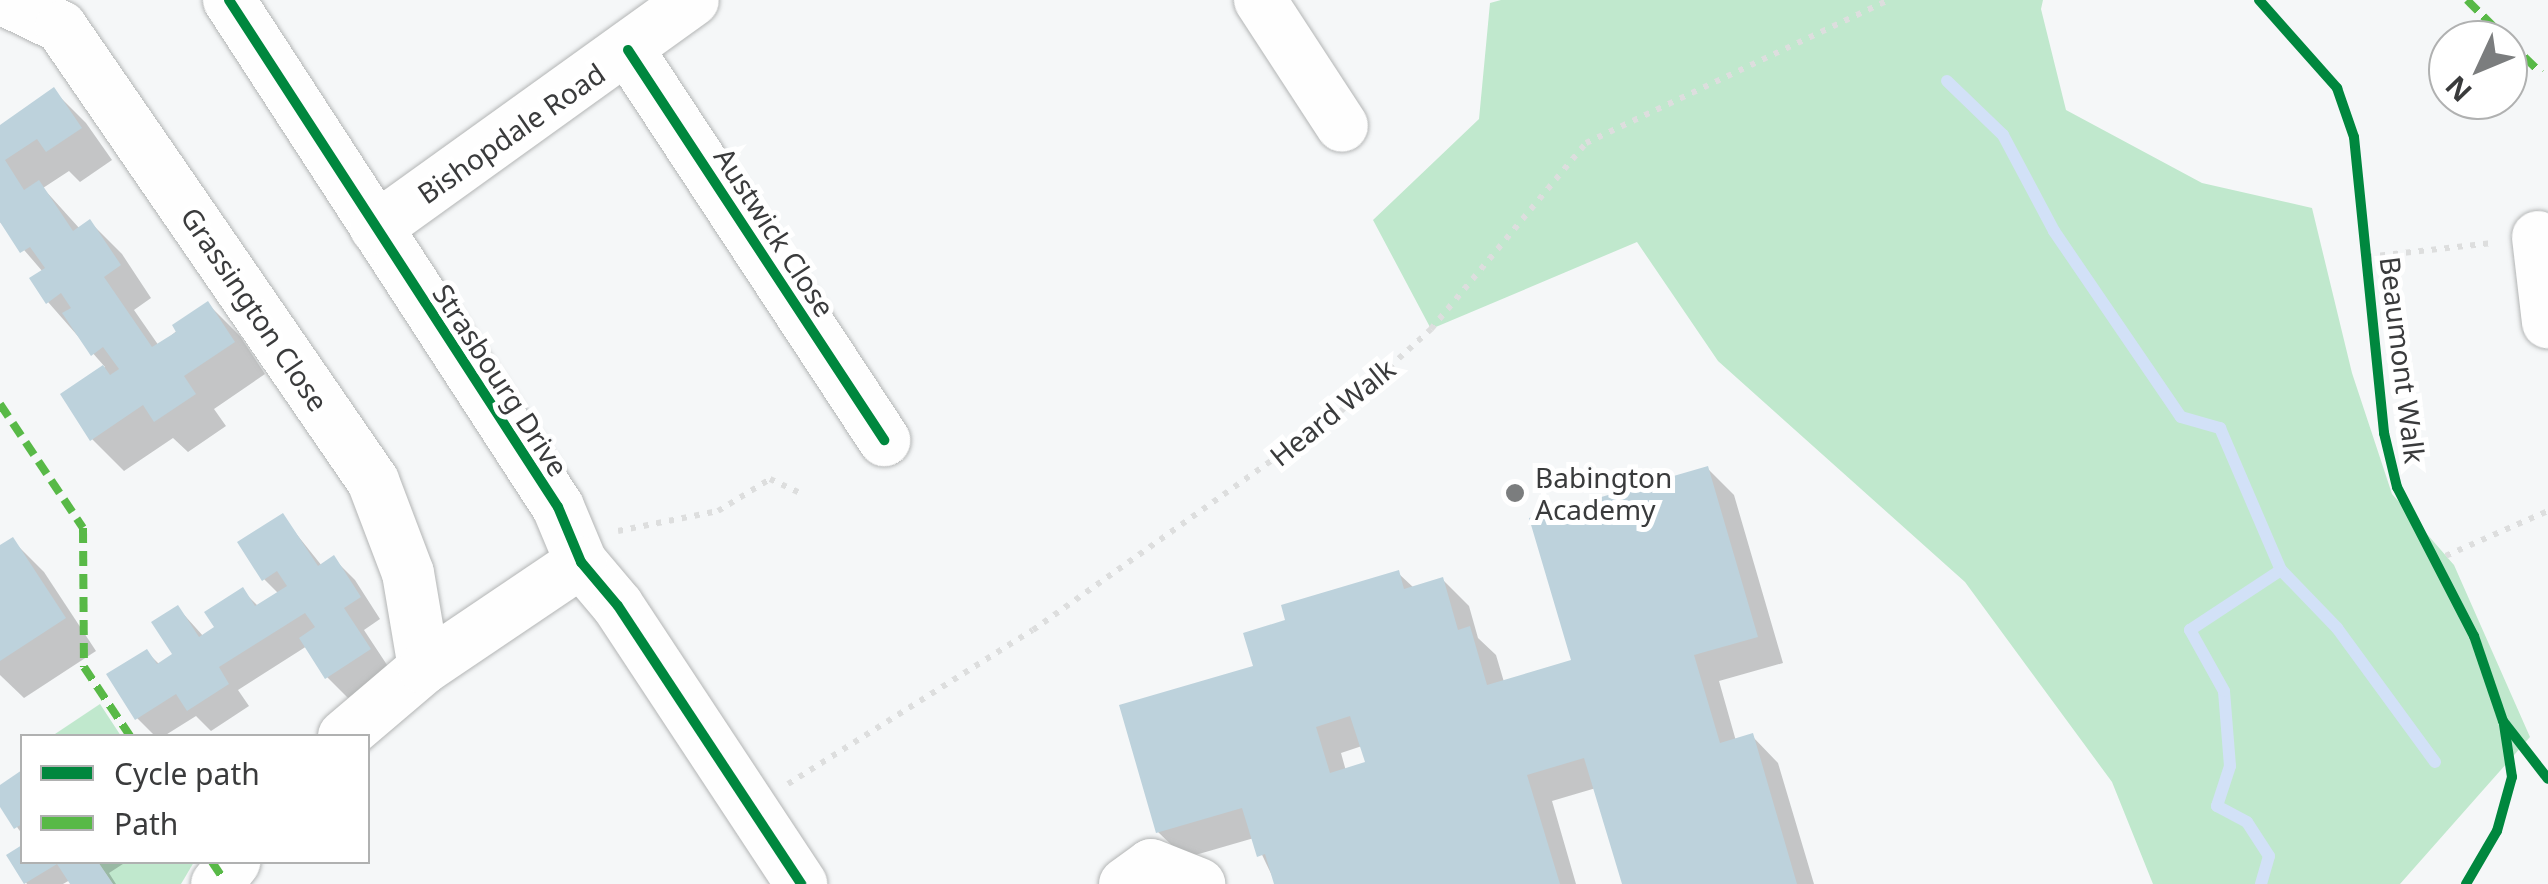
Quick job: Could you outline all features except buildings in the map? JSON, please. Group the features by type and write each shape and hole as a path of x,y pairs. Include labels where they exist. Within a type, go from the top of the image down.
{"street":[{"name":"Grassington Close","path":"5,0 61,27 373,481 408,574 424,668"},
{"name":"Strasbourg Drive","path":"229,0 558,507 576,551 618,606 801,884"},
{"name":"Bishopdale Road","path":"376,228 693,0"},
{"path":"1260,0 1342,126"},
{"name":"Austwick Close","path":"628,50 884,440"},
{"path":"2538,238 2548,322"},
{"path":"346,734 424,668 576,551"},
{"path":"217,884 232,864"},
{"path":"1126,884 1151,865 1199,884"}],"path":[{"path":"2368,257 2538,238"},
{"path":"576,551 718,511 770,479 802,494"},
{"path":"2434,561 2548,510"},
{"path":"2427,546 2442,576"}],"green space":[{"path":"2043,0 2041,9 2066,110 2202,183 2312,208 2352,373 2392,494 2454,565 2530,737 2400,884 2153,884 2112,782 1965,582 1718,361 1637,242 1431,329 1373,220 1479,119 1490,3"},
{"path":"100,704 120,734 55,734"},
{"path":"99,864 193,864 181,884 113,884"}],"waterway":[{"path":"1947,81 2003,135 2054,231 2181,417 2220,428 2281,570 2337,628 2435,762"},
{"path":"2261,884 2269,856 2247,822 2217,806 2230,766 2224,691 2190,630 2281,570"}],"marked path":[{"path":"2467,0 2487,20"},
{"path":"2528,60 2541,73"},
{"path":"0,404 83,528 84,667 129,734"},
{"path":"213,864 222,877"}],"cycle path":[{"path":"229,0 558,507 581,562 618,606 801,884"},
{"name":"Beaumont Walk","path":"2259,0 2337,88 2354,137 2384,433 2397,487 2474,636 2503,721 2548,779"},
{"path":"628,50 884,440"},
{"path":"2466,884 2497,831 2512,777 2504,725"}],"place":[{"name":"Babington Academy","path":"1515,493"}]}
